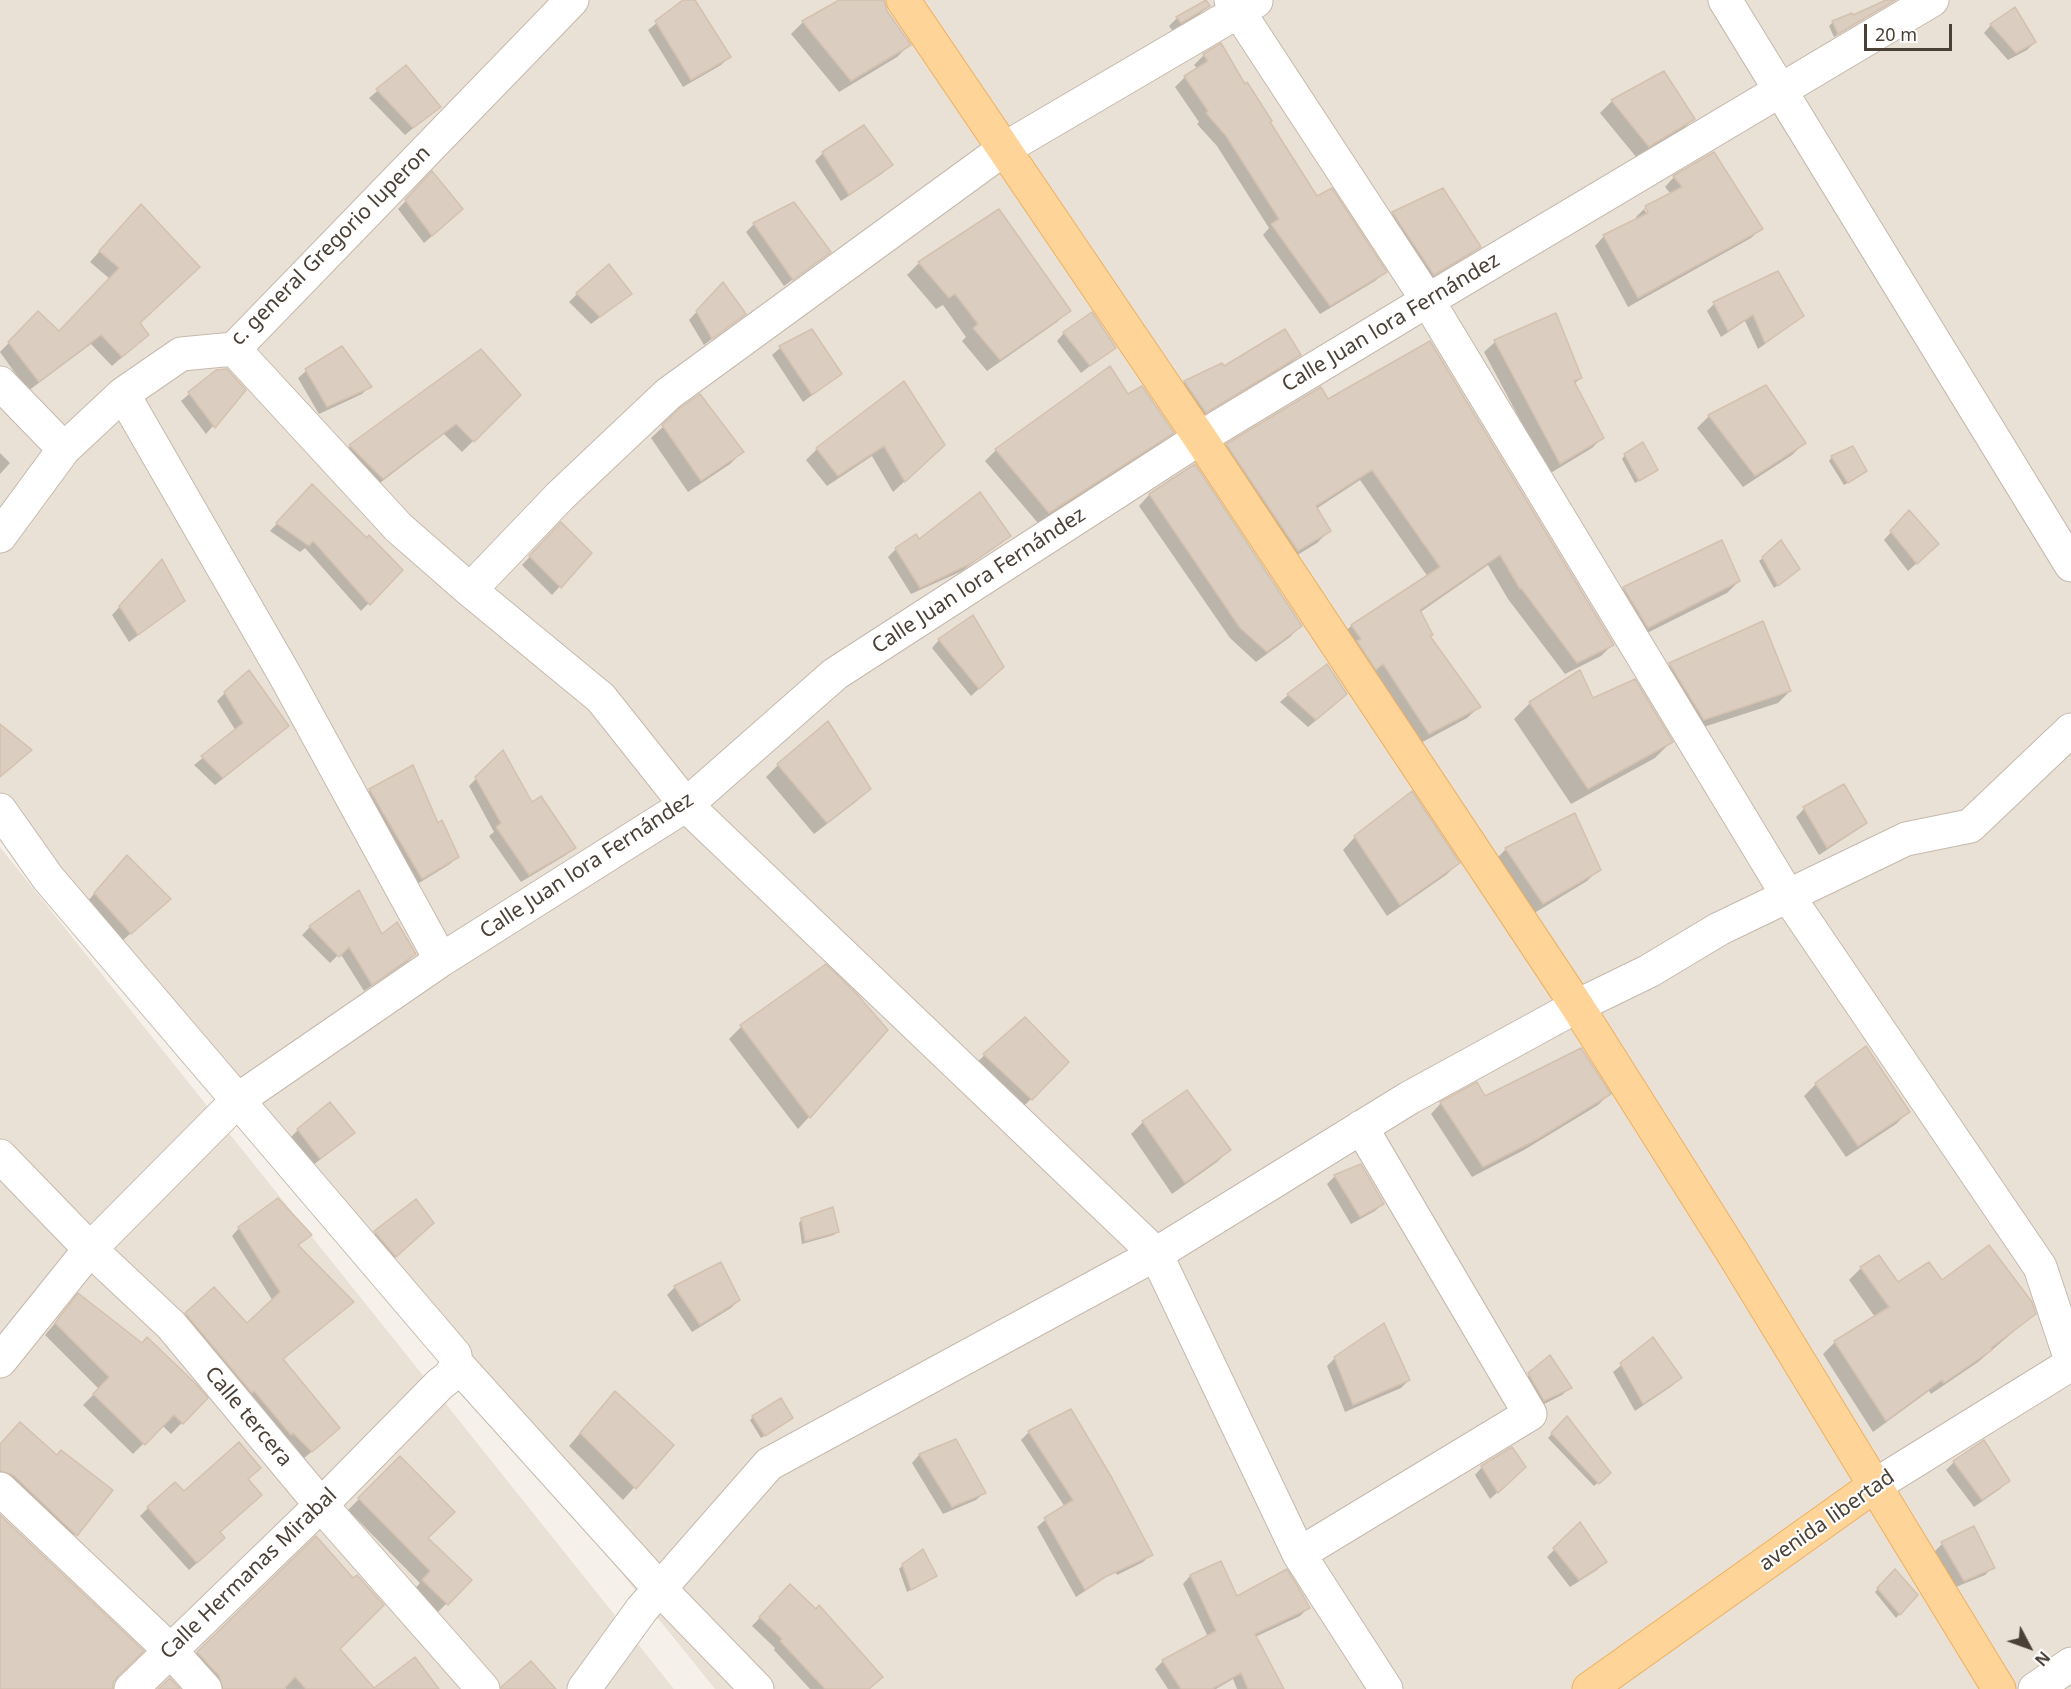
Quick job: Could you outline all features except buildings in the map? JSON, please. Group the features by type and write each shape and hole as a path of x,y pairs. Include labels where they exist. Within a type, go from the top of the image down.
{"main road":[{"path":"903,0 1200,438 1577,1006 1736,1258 1999,1689"},
{"name":"avenida libertad","path":"1589,1689 1874,1486"}],"street":[{"name":"c. general Gregorio luperon","path":"0,536 63,449 123,394 181,354 234,350 572,0"},
{"path":"1725,0 2071,565"},
{"name":"Calle Juan lora Fernández","path":"0,1361 90,1250 238,1099 441,960 686,805 835,674 1200,438 1932,0"},
{"path":"470,590 560,496 668,394 1004,149 1242,4 1428,301 1788,896 2040,1268 2071,1362"},
{"path":"234,350 399,528 601,698 686,805 1156,1254 1299,1554 1386,1689"},
{"path":"0,383 63,449"},
{"path":"123,394 286,677 441,960"},
{"path":"584,1689 642,1609 769,1464 1156,1254 1409,1098 1577,1006 1649,971 1719,929 1906,839 1970,826 2071,730"},
{"path":"0,810 48,878 455,1355 456,1363 660,1589 758,1689"},
{"path":"1299,1554 1530,1414 1361,1127"},
{"name":"Calle tercera","path":"0,1156 90,1250 171,1325 321,1505 483,1689"},
{"name":"avenida libertad","path":"1874,1486 2071,1362"},
{"name":"Calle Hermanas Mirabal","path":"131,1689 449,1377 456,1363"},
{"path":"0,1489 170,1650 205,1689"},
{"path":"2035,1689 2071,1664"}],"shaded area":[{"path":"0,0 2071,0 2071,1689 715,1689 0,807"},
{"path":"0,847 674,1689 0,1689"}]}
